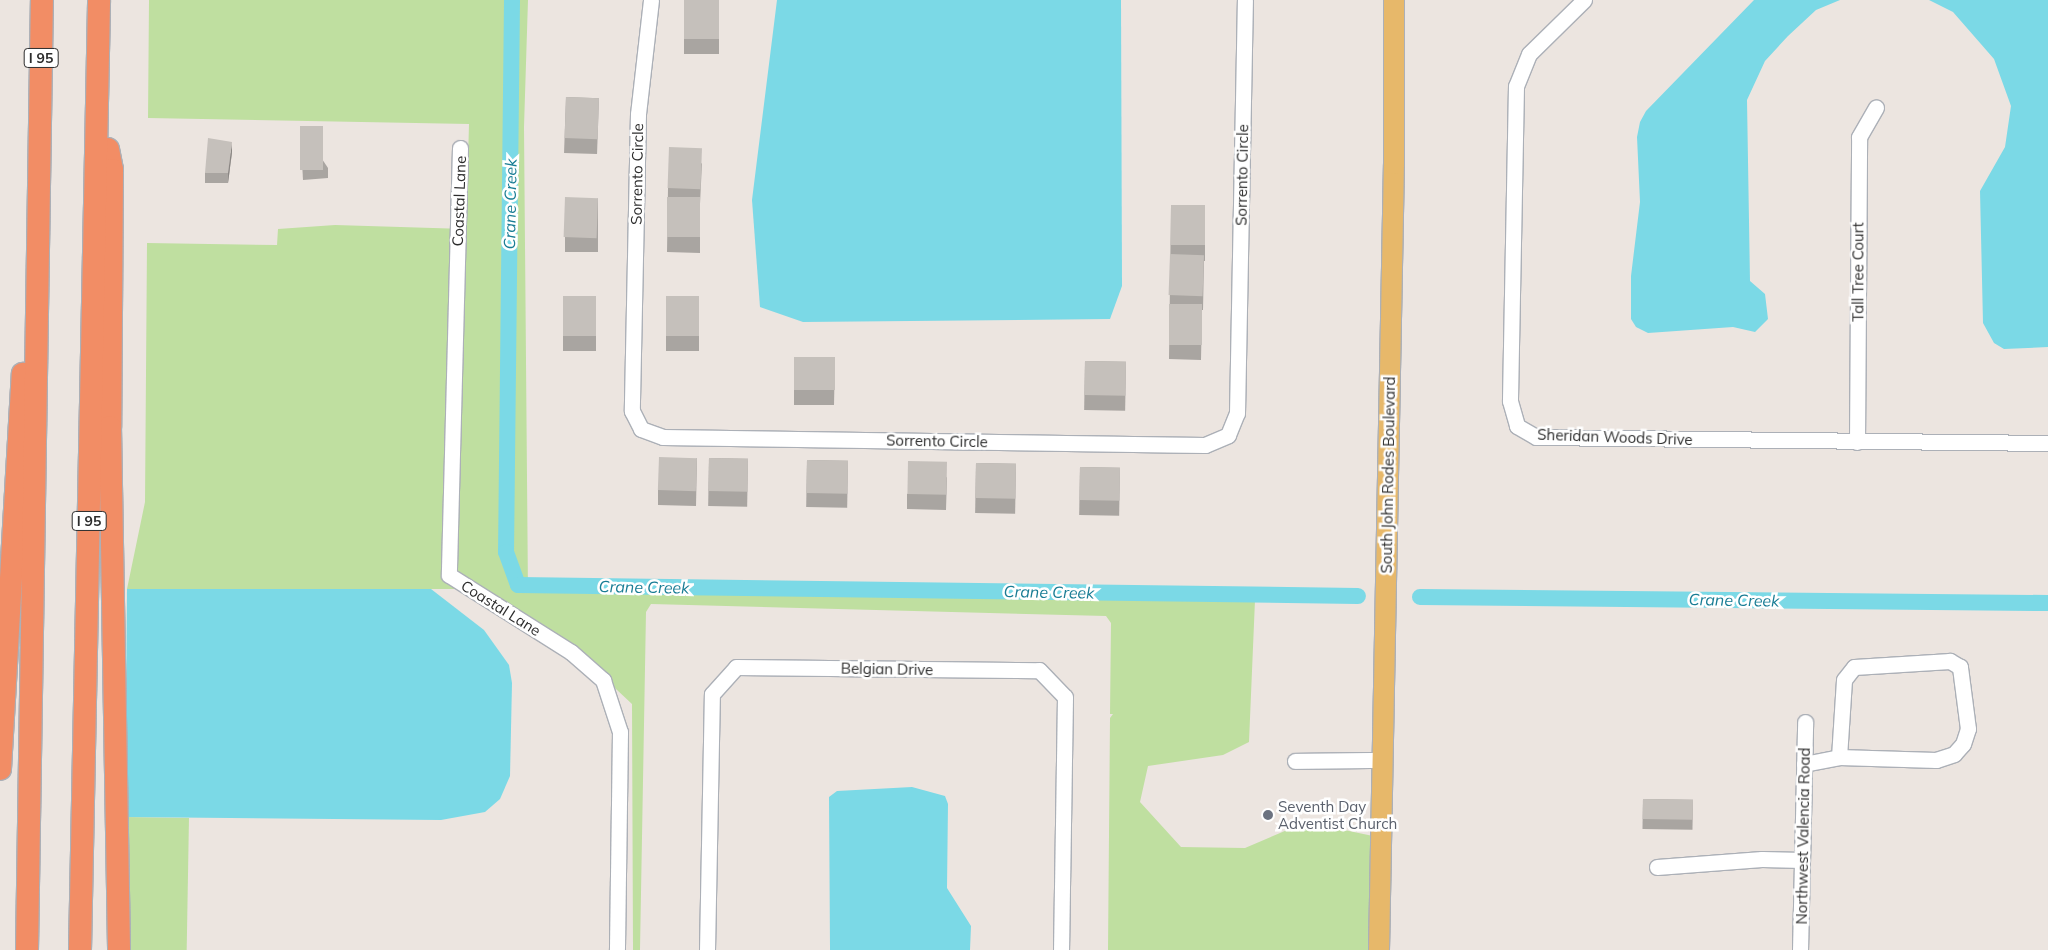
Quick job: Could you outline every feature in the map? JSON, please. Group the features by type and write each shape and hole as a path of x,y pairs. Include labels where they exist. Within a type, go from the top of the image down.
{"highway":[{"name":"I 95","path":"27,950 42,0"},
{"name":"I 95","path":"80,950 99,0"},
{"path":"98,92 112,170 110,427 119,950"},
{"path":"0,769 20,407 37,241"}],"main road":[{"name":"South John Rodes Boulevard","path":"1379,950 1394,174 1394,0"}],"street":[{"name":"Sorrento Circle","path":"651,0 638,134 632,411 641,429 664,437 1205,445 1228,436 1237,412 1246,0"},
{"name":"Sheridan Woods Drive","path":"1584,0 1529,54 1516,86 1510,401 1517,426 1536,437 2048,443"},
{"name":"Tall Tree Court","path":"1858,442 1859,137 1876,108"},
{"name":"Coastal Lane","path":"460,148 449,576 571,652 603,680 620,732 618,950"},
{"path":"1804,764 1839,758 1936,760 1954,754 1963,744 1968,729 1960,667 1950,661 1854,667 1844,680 1839,758"},
{"name":"Belgian Drive","path":"707,950 712,694 736,667 1039,670 1065,698 1061,950"},
{"name":"Northwest Valencia Road","path":"1800,950 1805,722"},
{"path":"1295,761 1383,760"},
{"path":"1657,867 1762,859 1802,860"}],"green space":[{"path":"149,0 528,0 524,127 528,593 672,586 1255,600 1249,742 1223,755 1148,766 1140,802 1181,847 1245,848 1306,822 1373,836 1371,950 1108,950 1110,718 1113,714 1110,714 1111,623 1106,616 651,604 646,612 640,950 633,950 632,704 571,647 464,589 127,589 145,502 147,243 277,245 278,229 335,225 466,229 469,124 148,118"},
{"path":"125,817 189,818 187,950 123,950"}],"water":[{"path":"777,0 1121,0 1122,286 1110,319 803,322 760,307 752,200"},
{"path":"1754,0 1840,0 1816,10 1788,36 1765,61 1747,100 1750,281 1765,294 1768,319 1755,332 1733,327 1648,333 1636,327 1631,319 1631,276 1640,202 1637,137 1640,122 1646,111"},
{"path":"1929,0 2048,0 2048,347 2004,349 1994,343 1983,323 1980,191 2005,147 2011,106 1994,59 1953,12"},
{"path":"127,589 431,589 484,630 509,665 512,683 510,776 500,799 485,812 441,820 125,817"},
{"path":"912,787 945,796 948,804 947,888 971,926 970,950 830,950 829,797 837,791"}],"building":[{"path":"684,0 719,0 719,39 684,39"},
{"path":"566,97 599,98 598,139 565,138"},
{"path":"300,126 323,126 323,170 300,170"},
{"path":"208,138 232,142 228,173 205,173"},
{"path":"669,147 702,148 701,189 668,188"},
{"path":"565,197 598,198 597,238 564,237"},
{"path":"667,197 700,197 700,237 667,237"},
{"path":"1171,205 1205,205 1205,245 1171,245"},
{"path":"1170,254 1204,255 1203,296 1169,295"},
{"path":"563,296 596,296 596,336 563,336"},
{"path":"666,296 699,296 699,336 666,336"},
{"path":"1169,304 1202,304 1202,345 1169,345"},
{"path":"794,357 835,357 835,390 794,390"},
{"path":"1085,361 1126,362 1125,396 1084,395"},
{"path":"659,457 697,458 696,491 658,490"},
{"path":"709,458 748,459 747,492 708,491"},
{"path":"807,460 848,461 847,494 806,493"},
{"path":"908,461 947,462 946,495 907,494"},
{"path":"976,463 1016,464 1015,499 975,498"},
{"path":"1080,467 1120,468 1119,501 1079,500"},
{"path":"1643,799 1693,800 1693,820 1643,819"}],"waterway":[{"name":"Crane Creek","path":"512,0 506,552 518,585 1358,596"},
{"name":"Crane Creek","path":"1420,597 2048,603"}],"place":[{"name":"Seventh Day Adventist Church","path":"1268,815"}]}
